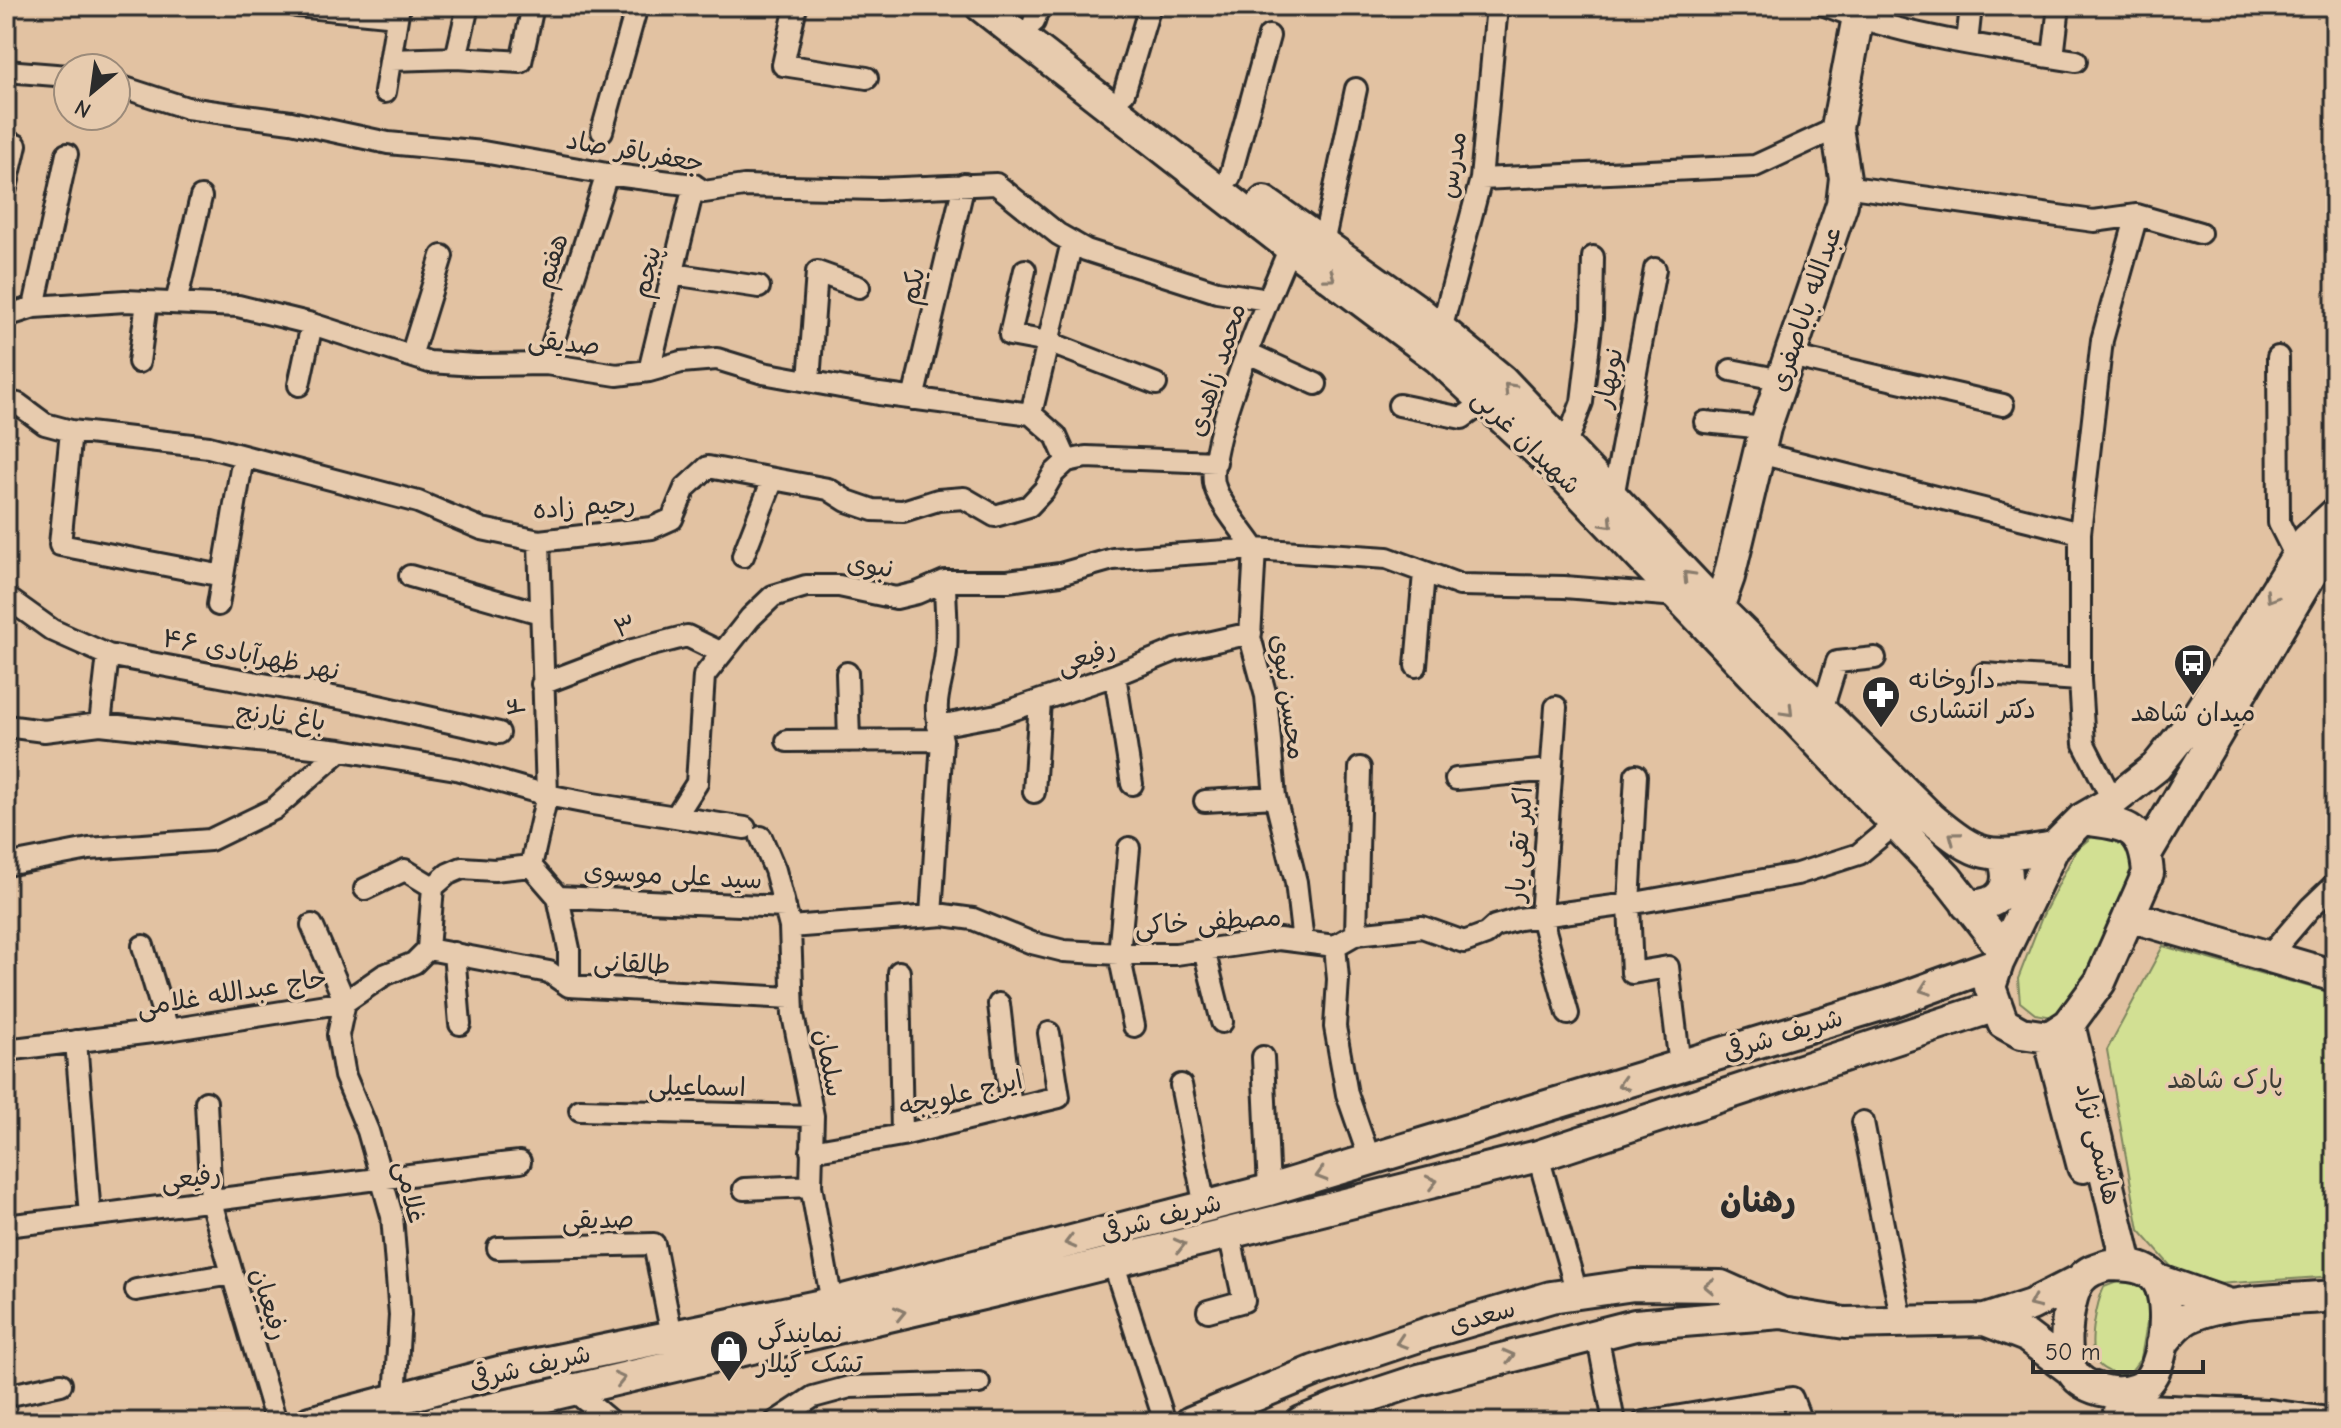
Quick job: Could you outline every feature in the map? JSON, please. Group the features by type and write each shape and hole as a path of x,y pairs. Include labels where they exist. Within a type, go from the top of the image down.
{"main road":[{"name":"شهیدان غربی","path":"981,6 1438,358 1557,469 1947,878 2001,957"},
{"name":"شهیدان غربی","path":"1029,11 1124,93 1230,177 1441,330 1502,380 1718,608 1931,818 1961,843 1993,856 2054,847"},
{"name":"عبدالله باباصفری","path":"1718,608 1729,577 1762,440 1842,204 1844,186 1837,128 1858,12"},
{"path":"2082,819 2126,825 2142,842 2148,873 2100,982 2059,1031 2021,1033 2003,1023 1990,987 2001,957 2054,847 2082,819 2113,801 2159,764 2197,716 2307,540 2335,514"},
{"path":"2146,854 2314,569 2335,548"},
{"path":"2159,764 2164,777 2174,784 2187,782"},
{"path":"1967,905 1983,906 1997,899 2006,886 2008,870 2002,855"},
{"path":"2129,916 2335,976"},
{"name":"شریف شرقی","path":"310,1422 499,1372 832,1303 1269,1190 1891,1002 2001,957"},
{"name":"شریف شرقی","path":"435,1422 1113,1262 1538,1156 1996,1006"},
{"name":"هاشمی نژاد","path":"2059,1031 2117,1265"},
{"path":"1985,1320 2031,1305 2080,1280 2092,1270 2117,1265 2145,1270 2158,1280 2230,1305"},
{"path":"2071,1370 2067,1351 2069,1315 2072,1296 2080,1280"},
{"path":"1985,1320 2026,1336 2120,1406 2151,1378 2159,1362 2165,1316 2158,1280"},
{"name":"سعدی","path":"1191,1422 1327,1366 1551,1297 1634,1285 1721,1286 1781,1313"},
{"path":"1577,1293 1597,1334"},
{"path":"2162,1344 2173,1329 2189,1318 2230,1305 2335,1296"},
{"name":"سعدی","path":"1301,1422 1419,1380 1635,1325 1781,1313 1845,1323 1985,1320"}],"street":[{"path":"297,6 398,11 385,92"},
{"path":"456,58 468,6"},
{"path":"390,60 456,58 521,62 533,6"},
{"path":"602,131 637,6"},
{"path":"796,6 783,65 867,78"},
{"path":"1124,93 1150,6"},
{"name":"مدرس","path":"1441,330 1481,179 1497,6"},
{"path":"1827,6 1967,43 2076,61"},
{"path":"1967,43 1971,6"},
{"path":"2053,57 2059,6"},
{"path":"1230,177 1269,36"},
{"path":"6,71 52,75"},
{"path":"1323,244 1356,89"},
{"name":"جعفرباقر صاد","path":"132,90 187,108 291,122 388,143 483,152 607,174 694,185 704,192 744,186 879,189 996,184 1058,234 1086,250 1217,292 1268,300"},
{"path":"1481,179 1755,166 1837,128"},
{"path":"6,188 16,145"},
{"path":"34,307 67,154"},
{"name":"هفتم","path":"546,364 607,174"},
{"name":"یکم","path":"913,399 964,184"},
{"name":"پنجم","path":"649,371 694,185"},
{"path":"1844,186 2094,221 2137,215 2200,233"},
{"path":"176,303 201,197"},
{"path":"2113,801 2084,744 2080,680 2080,533 2102,340 2137,215"},
{"path":"1072,242 1031,414 1056,436 1067,461 1086,457 1216,462"},
{"name":"محمد زاهدی","path":"1255,549 1214,485 1216,449 1246,352 1290,247"},
{"path":"411,356 442,256"},
{"path":"1565,447 1582,402 1592,318 1593,257"},
{"name":"نوبهار","path":"1613,497 1655,269"},
{"path":"1025,270 1010,335 1048,342 1156,384"},
{"path":"809,381 817,272 859,287"},
{"path":"673,274 759,287"},
{"path":"139,362 147,302"},
{"name":"صدیقی","path":"6,316 34,307 147,302 238,306 312,324 429,362 546,364 617,375 649,371 681,362 717,359 763,373 913,399 1031,414"},
{"path":"299,385 312,324"},
{"path":"1246,352 1316,384"},
{"path":"2278,357 2279,523 2296,557"},
{"path":"1731,370 1786,368 2003,405"},
{"path":"6,383 12,403"},
{"path":"1399,405 1462,418 1485,402"},
{"name":"رحیم زاده","path":"12,403 45,424 71,431 209,447 418,502 482,529 539,541 652,528 672,519 685,488 708,467 828,489 847,501 873,510 903,511 938,500 964,498 995,516 1029,506 1067,461"},
{"path":"1705,422 2080,533"},
{"path":"71,431 60,545 223,576"},
{"path":"218,605 243,457"},
{"path":"743,556 773,479"},
{"name":"۴","path":"531,866 547,795 539,541"},
{"path":"1255,549 1387,558 1460,585 1564,587 1678,596"},
{"name":"نبوی","path":"676,816 697,783 704,676 750,618 773,596 806,586 828,586 896,598 945,581 1008,581 1060,574 1113,559 1255,549"},
{"name":"محسن نبوی","path":"1255,549 1251,633 1266,696 1275,797 1296,882 1303,942"},
{"path":"1416,666 1424,573"},
{"path":"410,576 540,613"},
{"path":"931,916 940,733 935,713 937,686 946,652 945,581"},
{"name":"نهر ظهرآبادی ۴۶","path":"6,597 52,630 108,655 365,703 499,733"},
{"name":"رفیعی","path":"787,741 849,741 940,733 1115,675 1176,650 1251,633"},
{"name":"۳","path":"542,684 629,651 687,636 722,653"},
{"path":"100,724 108,655"},
{"path":"1822,710 1837,662 1875,658"},
{"path":"847,673 849,741"},
{"path":"1984,674 2080,680"},
{"path":"1115,675 1132,784"},
{"path":"1034,792 1040,701"},
{"name":"اکبر تقی یار","path":"1556,707 1541,916 1568,1014"},
{"name":"باغ نارنج","path":"6,726 44,731 100,724 341,750 456,769 547,795"},
{"path":"6,865 89,849 210,840 274,809 341,750"},
{"path":"1356,934 1360,768"},
{"name":"اکبر تقی یار","path":"1456,779 1551,770"},
{"path":"1636,775 1629,904 1632,973 1668,967 1680,1066"},
{"name":"سلمان","path":"547,795 753,832 775,870 788,917 793,1015 813,1116 811,1186 832,1303"},
{"path":"1205,801 1275,797"},
{"path":"1370,1160 1347,1094 1335,1027 1338,979 1335,946 1356,934 1422,927 1464,942 1486,934 1495,926 1541,916 1629,904 1797,874 1859,854 1895,824"},
{"path":"1129,848 1119,954 1134,1026"},
{"path":"428,949 433,887 448,874 462,868 494,870 531,866 558,897 569,949 569,986"},
{"path":"365,889 405,870 433,887"},
{"path":"2269,956 2335,884"},
{"name":"سید علی موسوی","path":"558,897 788,917"},
{"name":"مصطفی خاکی","path":"788,917 931,916 973,919 1032,943 1064,951 1119,954 1176,954 1279,939 1335,946"},
{"path":"312,925 345,1002"},
{"path":"143,946 168,1030"},
{"name":"طالقانی","path":"428,949 549,972 569,986 792,998"},
{"name":"حاج عبدالله غلامی","path":"6,1050 168,1030 345,1002 384,975 414,963 428,949"},
{"path":"1204,950 1222,1022"},
{"path":"454,953 460,1024"},
{"path":"899,972 902,1135"},
{"name":"غلامی","path":"345,1002 338,1035 345,1076 368,1131 392,1216 400,1315 395,1399"},
{"path":"999,1004 1011,1109"},
{"name":"ایرج علویجه","path":"811,1151 902,1135 1059,1097 1049,1033"},
{"path":"76,1041 90,1216"},
{"path":"1263,1057 1269,1190"},
{"path":"1181,1085 1205,1207"},
{"name":"رفیعیان","path":"206,1102 211,1202 276,1422"},
{"name":"اسماعیلی","path":"580,1110 813,1116"},
{"path":"1863,1122 1902,1322"},
{"path":"1538,1156 1577,1293"},
{"name":"رفیعی","path":"6,1226 520,1162"},
{"path":"744,1189 811,1186"},
{"path":"1208,1311 1244,1301 1229,1233"},
{"name":"صدیقی","path":"498,1248 654,1244 672,1336"},
{"path":"1113,1262 1165,1422"},
{"path":"136,1290 232,1274"},
{"path":"1597,1334 1614,1422"},
{"path":"775,1422 813,1397 850,1387 979,1383"},
{"path":"6,1396 61,1384"},
{"path":"573,1390 611,1422"},
{"path":"1643,1422 1792,1398 1801,1422"},
{"path":"2120,1406 2268,1410 2335,1419"}],"green space":[{"path":"2094,835 2121,837 2138,867 2084,986 2071,1005 2053,1017 2035,1014 2020,1002 2018,979 2042,917 2076,850"},
{"name":"پارک شاهد","path":"2163,946 2335,994 2335,1276 2188,1286 2139,1230 2107,1050"},
{"path":"2134,1280 2146,1291 2150,1306 2141,1358 2131,1371 2116,1375 2101,1367 2095,1359 2092,1343 2096,1312 2104,1287"}],"place":[{"name":"میدان شاهد","path":"2193,697"},
{"name":"داروخانه دکتر انتشاری","path":"1881,729"},
{"name":"نمایندگی تشک گیلار","path":"729,1383"}],"district":[{"name":"رهنان","path":"1758,1201"}]}
